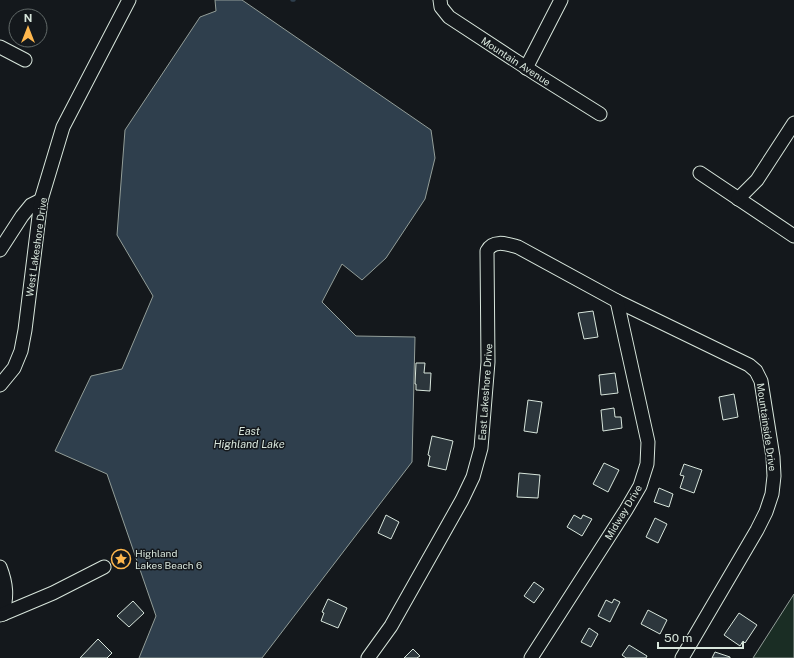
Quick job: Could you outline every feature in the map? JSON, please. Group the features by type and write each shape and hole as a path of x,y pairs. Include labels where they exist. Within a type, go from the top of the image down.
{"street":[{"name":"West Lakeshore Drive","path":"0,385 14,368 21,351 41,200 63,127 129,0"},
{"name":"Mountain Avenue","path":"440,0 441,7 449,17 526,68 600,114"},
{"path":"526,68 560,0"},
{"path":"0,47 25,60"},
{"path":"738,198 758,180 794,123"},
{"path":"700,173 794,236"},
{"path":"0,250 26,211 31,205 41,200"},
{"name":"Mountainside Drive","path":"494,244 503,243 518,247 617,301 749,365 756,371 761,381 764,392 773,457 774,476 772,494 766,512 757,530 682,658"},
{"name":"East Lakeshore Drive","path":"368,658 392,626 462,500 473,477 481,448 488,362 487,251 489,246 494,244"},
{"name":"Midway Drive","path":"531,658 626,510 640,486 647,464 648,442 617,301"},
{"path":"1,615 53,593 104,566"},
{"path":"0,568 5,580 6,599 1,615"}],"green space":[{"path":"794,594 794,658 753,658"}],"water":[{"name":"East Highland Lake","path":"215,0 242,0 431,130 435,158 425,199 386,258 362,280 342,264 322,302 356,336 415,337 412,462 262,658 139,658 156,616 107,474 55,451 91,376 122,369 153,296 117,235 125,130 200,17 216,11"}],"building":[{"path":"593,311 598,337 584,339 578,313"},
{"path":"416,363 425,363 424,373 431,373 430,391 416,390"},
{"path":"615,373 618,393 601,395 599,375"},
{"path":"734,394 738,417 723,420 719,397"},
{"path":"528,400 542,402 537,433 524,431"},
{"path":"614,408 615,417 621,417 622,428 603,431 601,410"},
{"path":"432,436 453,441 446,470 428,466 430,456 428,455"},
{"path":"604,463 619,470 608,492 593,484"},
{"path":"684,464 702,470 694,493 680,488 684,476 680,475"},
{"path":"519,473 540,475 538,498 517,497"},
{"path":"659,488 673,494 669,507 654,502"},
{"path":"386,515 399,522 391,539 378,533"},
{"path":"574,515 581,519 583,515 592,519 582,536 567,527"},
{"path":"655,518 667,524 658,543 646,537"},
{"path":"534,582 544,589 534,603 524,596"},
{"path":"328,599 347,608 338,628 321,621 324,613 322,612"},
{"path":"614,599 620,602 610,622 598,616 606,600 612,603"},
{"path":"133,601 144,613 129,627 117,616"},
{"path":"648,610 667,620 660,634 641,624"},
{"path":"739,613 757,625 745,643 743,641 740,646 724,635"},
{"path":"589,628 598,634 591,647 581,642"},
{"path":"98,639 112,653 107,658 80,658"},
{"path":"629,645 647,656 646,658 626,658 622,655"},
{"path":"413,649 420,656 417,658 404,658"},
{"path":"715,652 730,657 730,658 712,658"}],"place":[{"name":"Highland Lakes Beach 6","path":"121,559"}]}
